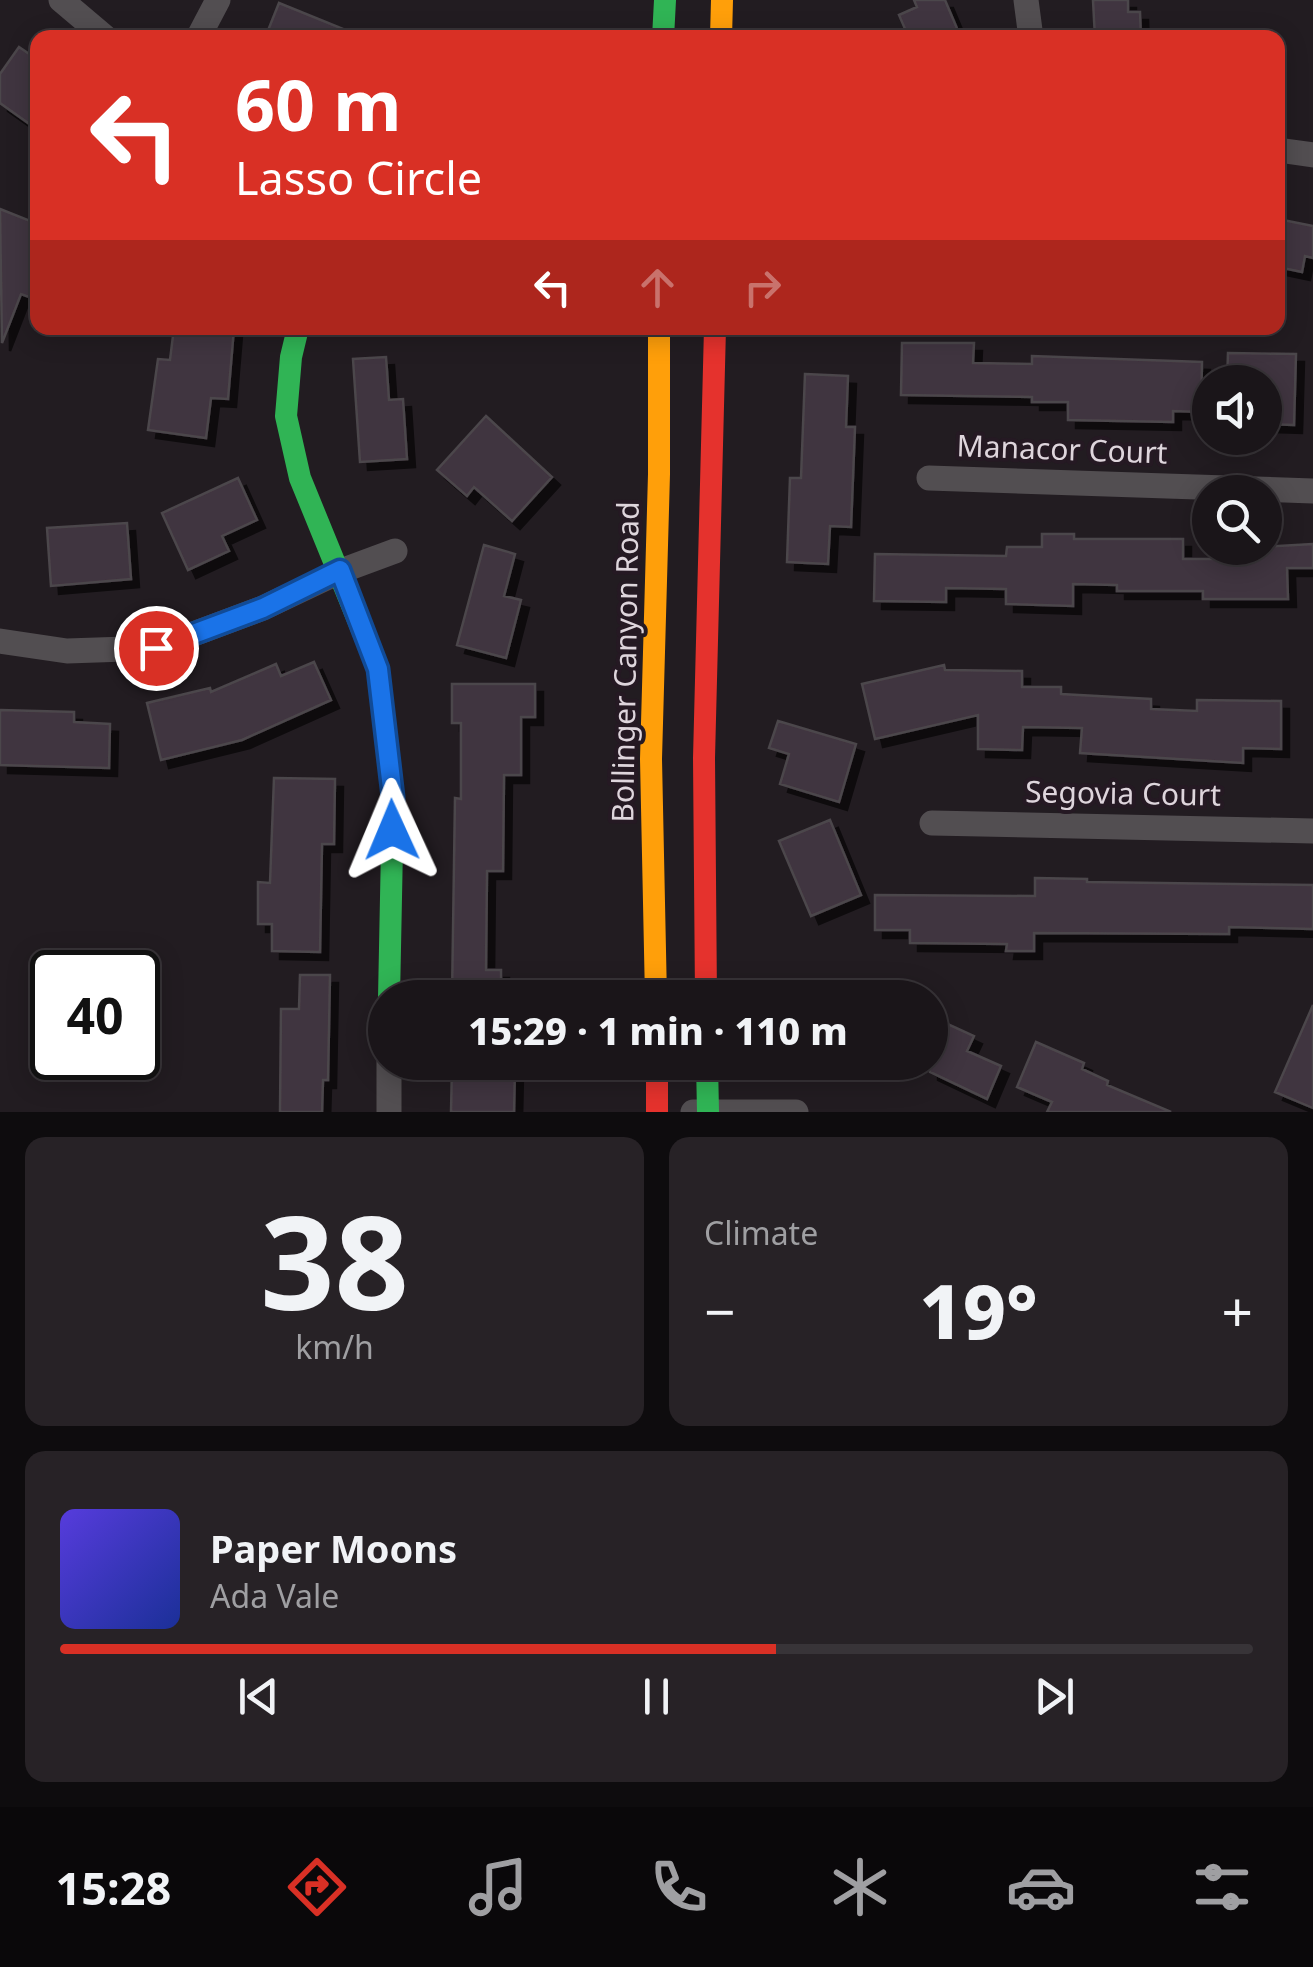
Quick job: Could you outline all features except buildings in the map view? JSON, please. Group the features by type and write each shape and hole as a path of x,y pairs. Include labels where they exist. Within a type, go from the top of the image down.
{"main road":[{"path":"664,0 664,30"},
{"path":"721,30 722,0"},
{"path":"296,335 286,416 300,478 378,669 393,797 388,980"},
{"name":"Bollinger Canyon Road","path":"656,980 651,759 659,335"},
{"path":"706,980 704,758 715,335"},
{"path":"657,1080 657,1112"},
{"path":"703,1112 706,1080"}],"street":[{"path":"61,0 97,30"},
{"path":"202,30 218,0"},
{"path":"1026,0 1030,30"},
{"path":"1285,151 1313,155"},
{"name":"Manacor Court","path":"929,478 1313,492"},
{"path":"0,641 67,652 156,648 263,608 340,570 394,551"},
{"name":"Segovia Court","path":"932,823 1313,831"},
{"path":"388,1080 388,1112"},
{"path":"703,1112 796,1112"}],"traffic: fast":[{"path":"663,30 665,0"},
{"path":"296,335 286,416 300,478 378,669 393,797 389,980"},
{"path":"707,1080 708,1112"}],"traffic: slow":[{"path":"721,30 722,0"},
{"path":"656,980 651,759 659,335"}],"traffic: jam":[{"path":"706,980 704,758 715,335"},
{"path":"657,1080 657,1112"}],"route":[{"path":"156,648 263,608 340,570 378,669 393,797 392,830"}]}
